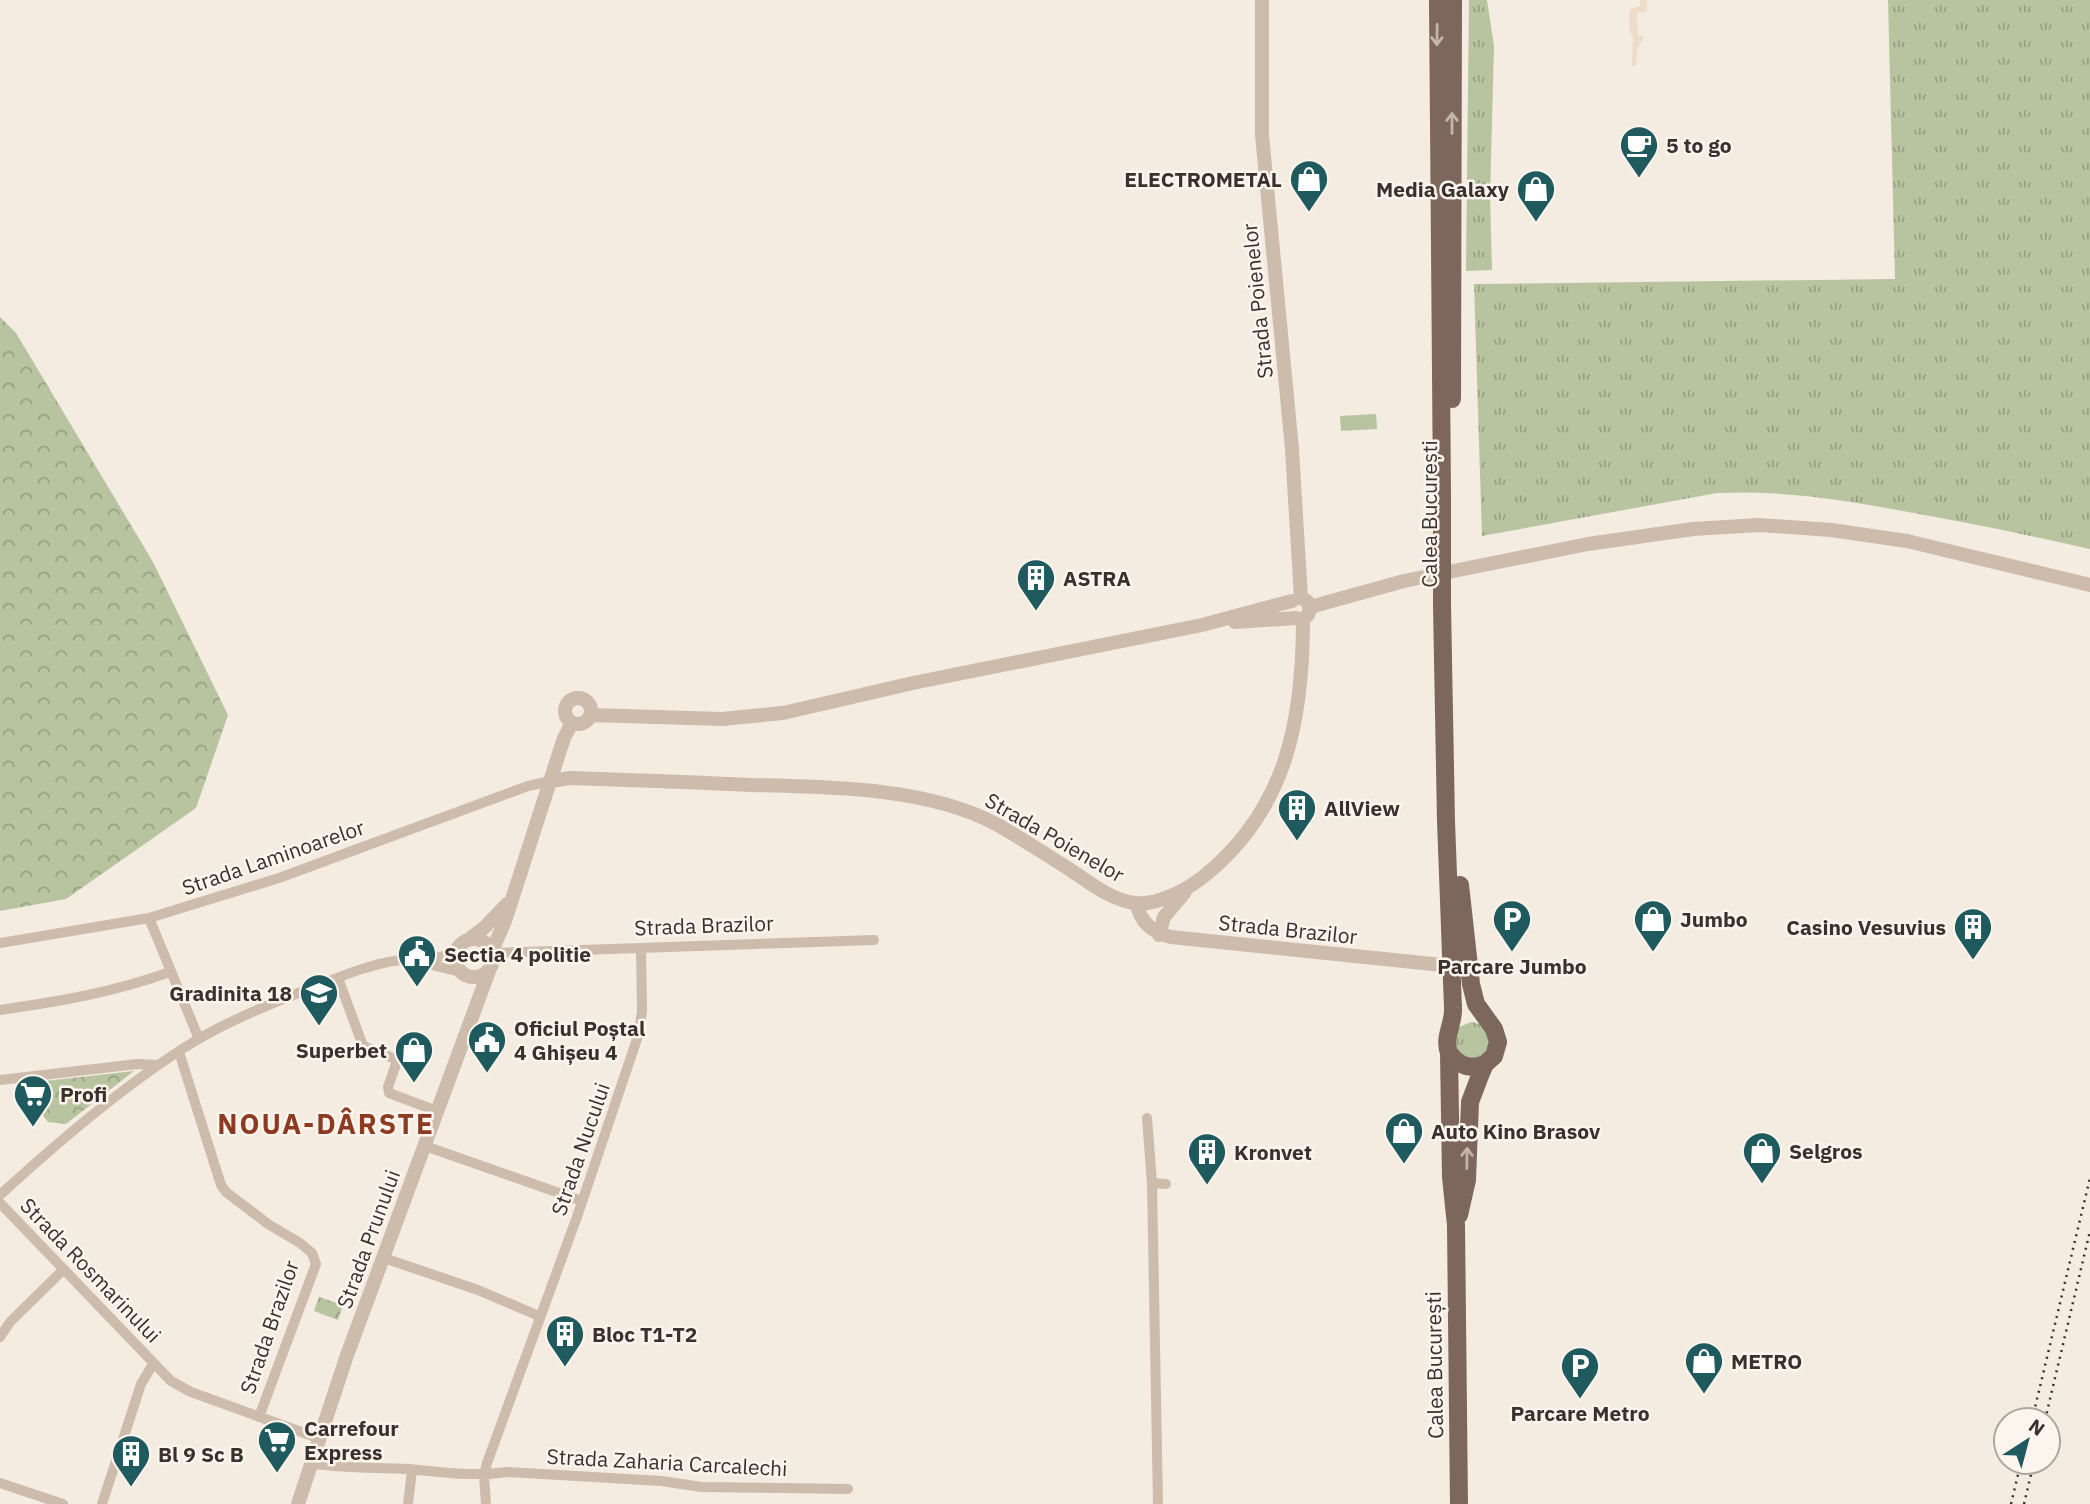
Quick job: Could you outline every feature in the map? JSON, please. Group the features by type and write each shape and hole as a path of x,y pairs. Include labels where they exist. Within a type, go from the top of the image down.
{"main road":[{"name":"Calea București","path":"1438,0 1447,496"},
{"name":"Calea București","path":"1453,0 1447,496 1452,1025 1446,1039 1449,1053 1451,1177 1457,1225 1459,1504"},
{"name":"Calea București","path":"1447,603 1460,897 1471,984 1476,1003 1494,1029 1498,1042 1494,1056 1485,1064 1470,1102 1467,1180 1457,1225"},
{"path":"1452,1025 1466,1017 1482,1018 1489,1022"},
{"path":"1449,1053 1454,1060 1469,1067 1485,1064"}],"street":[{"name":"Strada Poienelor","path":"551,781 570,778 828,787 942,802 978,814 1105,893 1137,904 1163,898 1189,887 1214,868 1241,839 1271,796 1283,768 1292,738 1301,687 1292,449 1262,135 1262,0"},
{"path":"591,715 722,719 783,713 913,683 1202,625 1300,609 1404,581 1576,546 1693,529 1759,526 1831,530 1907,541 2090,585"},
{"path":"572,700 587,701 591,715 583,723 572,723 566,710 572,700"},
{"path":"410,960 480,976 489,971 564,738 572,723"},
{"name":"Strada Laminoarelor","path":"0,943 149,918 279,878 528,786 551,781"},
{"path":"1137,904 1145,923 1159,934 1164,917 1189,887"},
{"path":"463,973 456,961 463,945 492,921 510,901"},
{"path":"149,918 199,1039"},
{"name":"Strada Brazilor","path":"1159,934 1452,966"},
{"path":"0,1195 76,1129 158,1065 199,1039 245,1016 338,978 387,963 438,958 463,945 480,940 493,952"},
{"name":"Strada Brazilor","path":"493,952 874,940"},
{"name":"Strada Nucului","path":"485,1504 484,1475 639,1033 642,1011 641,949"},
{"name":"Strada Prunului","path":"298,1504 318,1438 489,971"},
{"path":"0,1010 125,988 170,972"},
{"name":"Strada Prunului","path":"463,973 470,996 465,1031"},
{"path":"338,978 363,1046 398,1060"},
{"path":"405,1038 389,1093 437,1111"},
{"name":"Strada Brazilor","path":"179,1052 221,1185 226,1192 258,1216 300,1243 312,1253 316,1264 259,1417"},
{"path":"0,1080 137,1064 158,1065"},
{"path":"1147,1118 1152,1183 1162,1501"},
{"path":"425,1146 582,1201"},
{"path":"1152,1183 1166,1184"},
{"name":"Strada Rosmarinului","path":"0,1203 153,1364 180,1387 318,1438"},
{"path":"384,1258 478,1290 539,1316"},
{"path":"0,1337 10,1322 63,1270"},
{"name":"Strada Rosmarinului","path":"102,1504 144,1377 153,1364"},
{"path":"310,1463 333,1467 484,1475"},
{"path":"408,1504 412,1470"},
{"name":"Strada Zaharia Carcalechi","path":"484,1475 507,1472 661,1480 702,1487 848,1489"},
{"path":"0,1483 63,1504"}],"green space":[{"path":"1469,0 1487,0 1494,46 1490,197 1492,270 1466,271"},
{"path":"1888,0 2090,0 2090,549 1860,504 1813,497 1741,492 1717,493 1482,536 1474,284 1895,279"},
{"path":"0,317 16,333 153,562 228,715 196,808 66,899 0,911"},
{"path":"1376,414 1377,429 1341,431 1340,416"},
{"path":"1471,1022 1484,1027 1491,1048 1477,1061 1459,1056 1453,1038 1459,1027"},
{"path":"134,1071 66,1124 48,1122 19,1084"},
{"path":"319,1297 343,1305 338,1320 314,1311"}],"shaded area":[{"path":"1640,0 1647,0 1647,12 1637,13 1638,36 1644,36 1637,50 1636,66 1632,66 1633,37 1629,17 1631,9 1640,6"}],"railway":[{"path":"2035,1406 2090,1178"},
{"path":"2048,1406 2090,1231"},
{"path":"2011,1504 2018,1476"},
{"path":"2024,1504 2031,1476"}],"place":[{"name":"5 to go","path":"1639,179"},
{"name":"ELECTROMETAL","path":"1309,213"},
{"name":"Media Galaxy","path":"1536,223"},
{"name":"ASTRA","path":"1036,612"},
{"name":"AllView","path":"1297,842"},
{"name":"Parcare Jumbo","path":"1512,953"},
{"name":"Jumbo","path":"1653,953"},
{"name":"Casino Vesuvius","path":"1973,961"},
{"name":"Sectia 4 politie","path":"417,988"},
{"name":"Gradinita 18","path":"319,1027"},
{"name":"Oficiul Poștal 4 Ghișeu 4","path":"487,1074"},
{"name":"Superbet","path":"414,1084"},
{"name":"Profi","path":"33,1128"},
{"name":"Auto Kino Brasov","path":"1404,1165"},
{"name":"Selgros","path":"1762,1185"},
{"name":"Kronvet","path":"1207,1186"},
{"name":"Bloc T1-T2","path":"565,1368"},
{"name":"METRO","path":"1704,1395"},
{"name":"Parcare Metro","path":"1580,1400"},
{"name":"Carrefour Express","path":"277,1474"},
{"name":"Bl 9 Sc B","path":"131,1488"}],"district":[{"name":"NOUA-DÂRSTE","path":"326,1123"}]}
